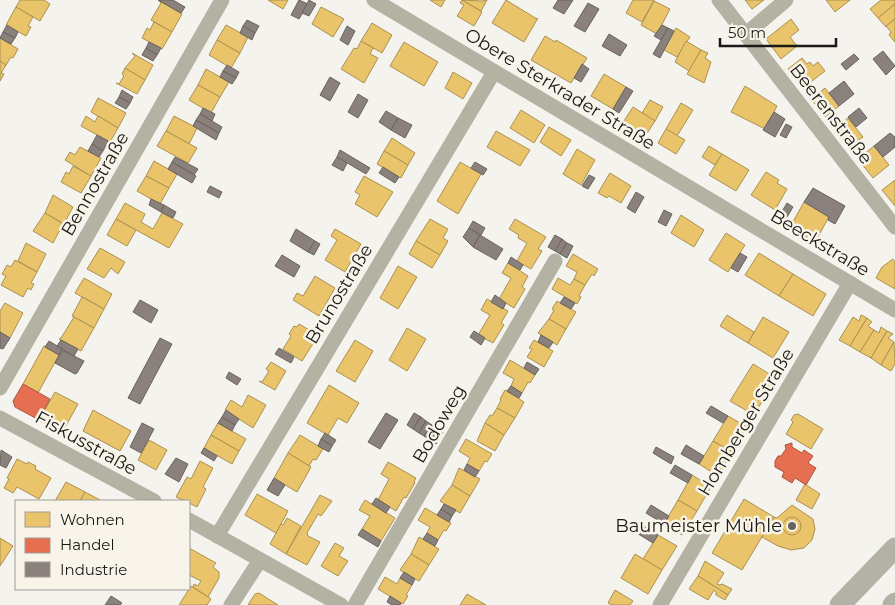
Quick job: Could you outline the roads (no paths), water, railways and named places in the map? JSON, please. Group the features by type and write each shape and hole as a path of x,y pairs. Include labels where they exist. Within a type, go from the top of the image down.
{"highway":[{"path":"840,605 895,548"}],"street":[{"name":"Bennostraße","path":"0,388 222,0"},
{"name":"Obere Sterkrader Straße","path":"374,0 726,209"},
{"name":"Beerenstraße","path":"719,0 895,227"},
{"path":"746,34 786,0"},
{"name":"Brunostraße","path":"217,536 494,72"},
{"name":"Beeckstraße","path":"726,209 895,310"},
{"name":"Bodoweg","path":"355,605 555,261"},
{"name":"Homberger Straße","path":"660,605 850,283"},
{"name":"Fiskusstraße","path":"0,418 152,500"},
{"path":"190,521 341,605"},
{"path":"231,605 260,560"}],"place":[{"name":"Baumeister Mühle","path":"792,526"}]}
